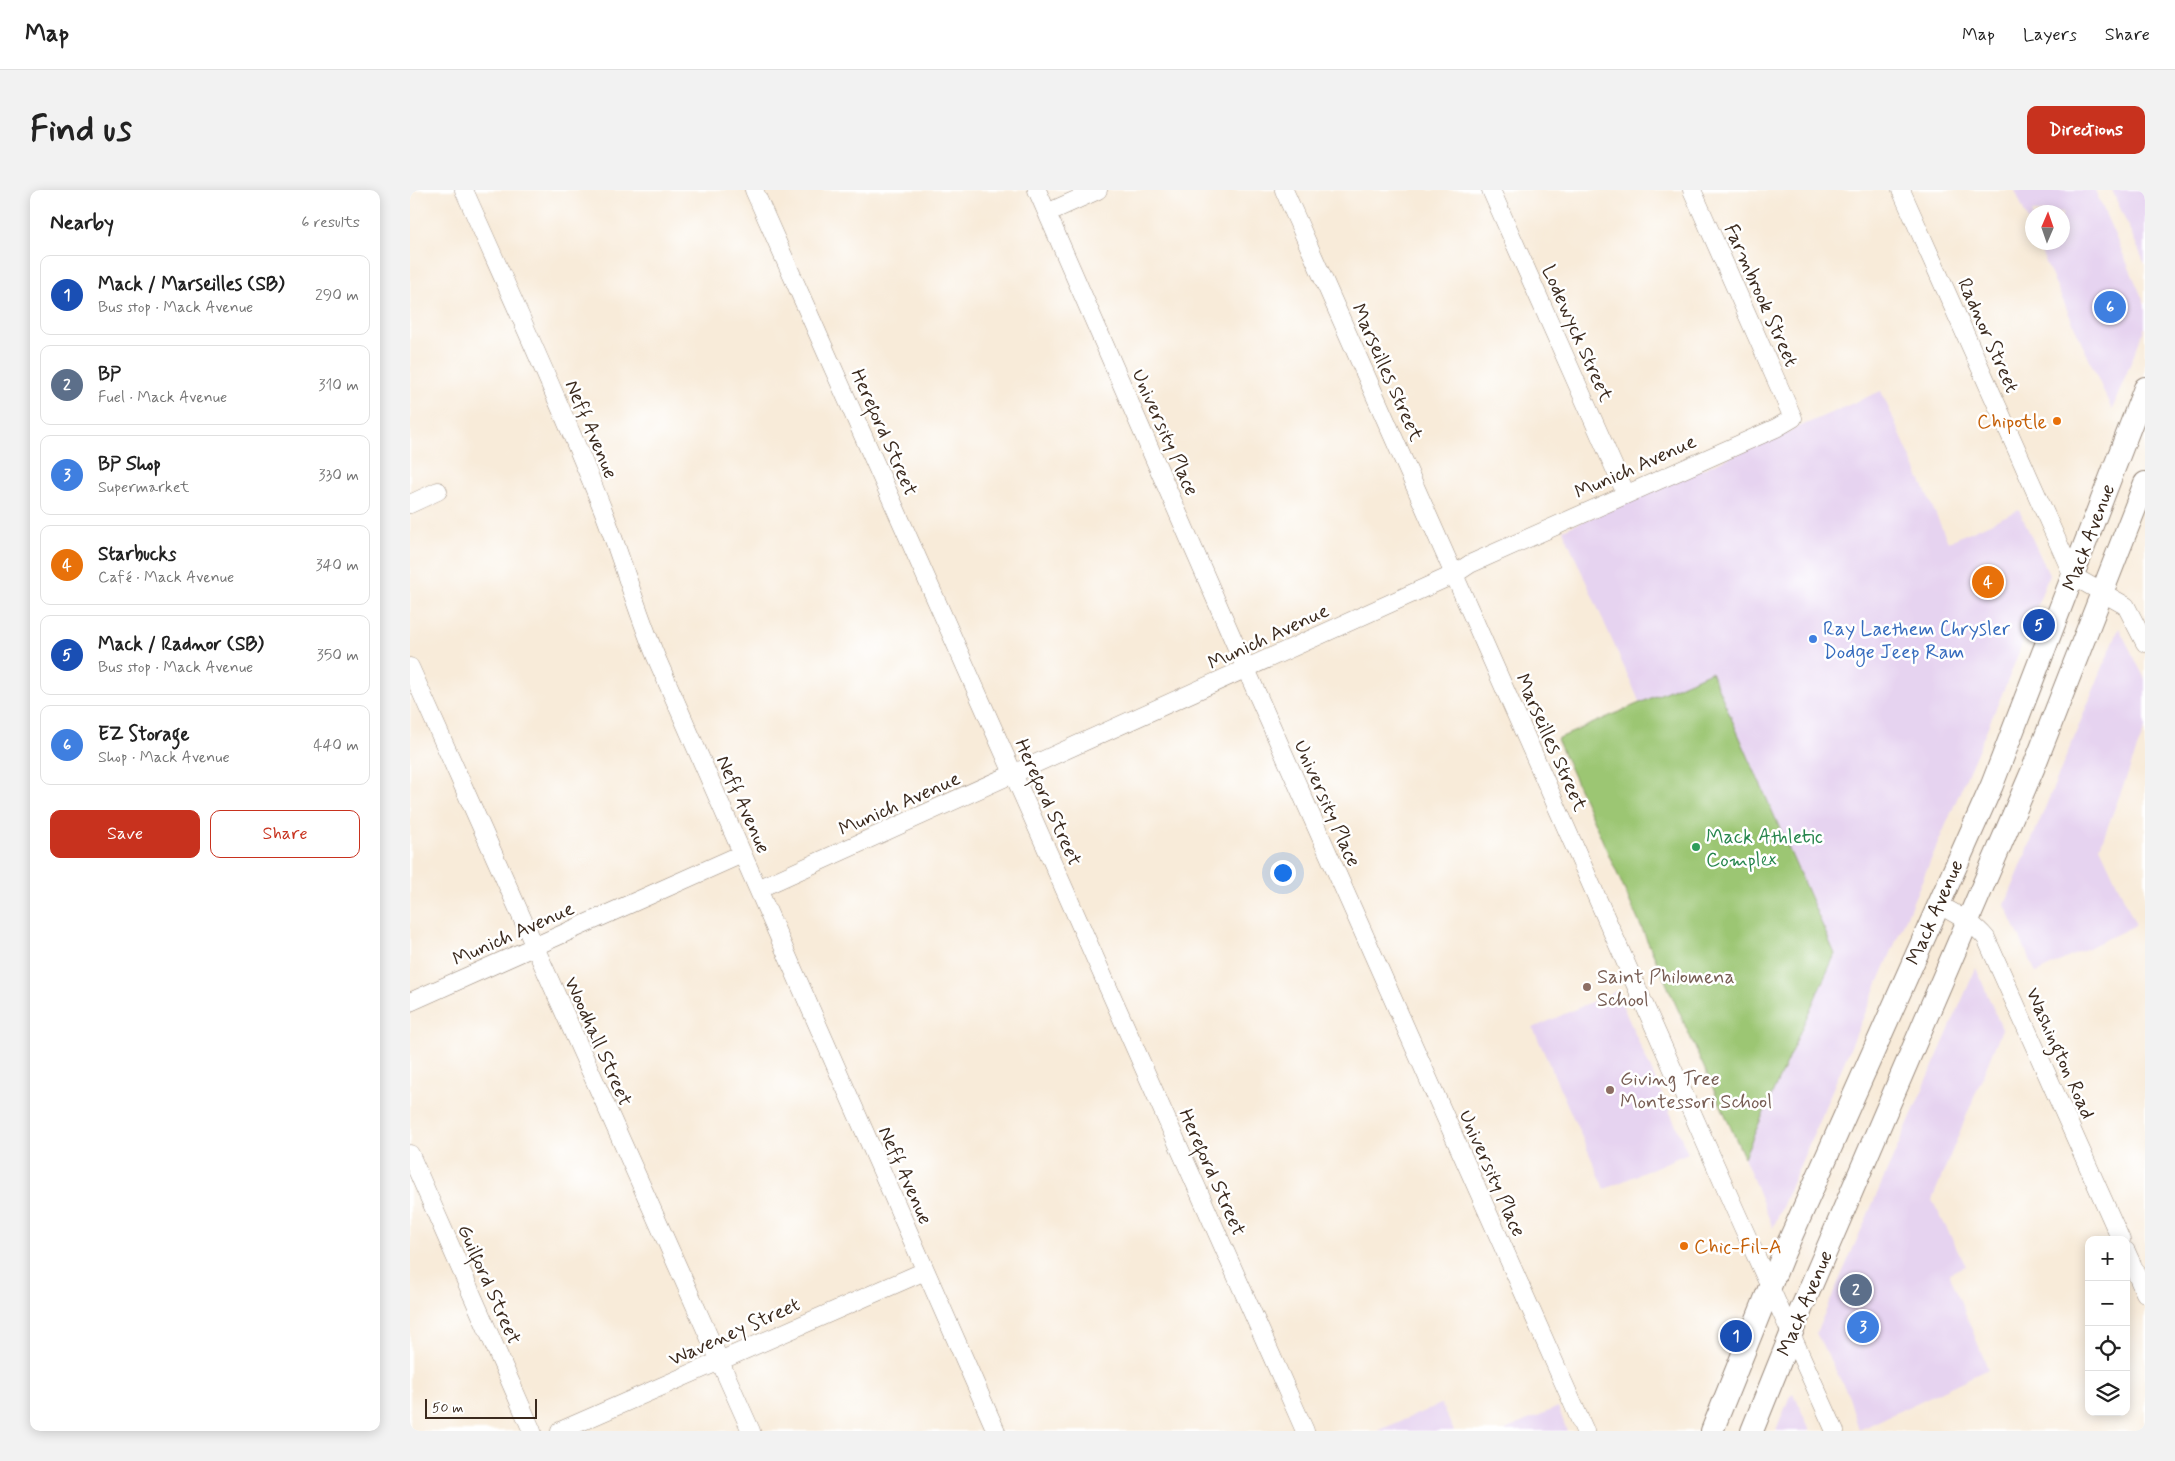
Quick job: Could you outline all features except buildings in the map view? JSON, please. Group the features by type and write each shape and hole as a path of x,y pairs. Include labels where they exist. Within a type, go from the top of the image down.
{"main road":[{"name":"Mack Avenue","path":"1712,1431 1770,1286 1992,785 2145,388"},
{"name":"Mack Avenue","path":"1752,1431 1790,1334 2033,769 2145,483"}],"street":[{"name":"Neff Avenue","path":"464,190 559,406 603,512 647,634 996,1431"},
{"name":"Hereford Street","path":"754,190 1305,1431"},
{"name":"University Place","path":"1037,190 1246,669 1585,1431"},
{"path":"1047,213 1098,190"},
{"name":"Marseilles Street","path":"1284,190 1790,1334 1835,1431"},
{"name":"Lodewyck Street","path":"1491,190 1626,494"},
{"name":"Farmbrook Street","path":"1692,190 1793,418"},
{"name":"Radnor Street","path":"1901,190 2073,576"},
{"name":"Munich Avenue","path":"758,889 1455,574 1470,564 1776,428 1793,418"},
{"path":"410,504 438,491"},
{"path":"2073,576 2126,606 2145,643"},
{"name":"Woodhall Street","path":"410,667 750,1431"},
{"name":"Munich Avenue","path":"410,1002 742,854"},
{"name":"Washington Road","path":"1938,904 1978,928 1986,938 2119,1236"},
{"name":"Guilford Street","path":"410,1154 532,1431"},
{"path":"2130,1260 2145,1293"},
{"name":"Waveney Street","path":"560,1431 925,1271"}],"shaded area":[{"path":"2015,190 2095,190 2145,304 2145,327 2112,410 2040,250 2070,250 2070,205 2025,205 2025,214"},
{"path":"2112,190 2145,190 2145,264"},
{"path":"1881,391 1948,542 2019,510 2049,575 2008,680 1773,1228 1744,1157 1835,954 1711,672 1640,703 1563,530"},
{"path":"2119,628 2145,679 2145,728 2100,847 2136,925 2036,973 2005,905"},
{"path":"1976,968 2002,1029 1932,1200 1966,1266 1949,1273 1988,1369 1859,1430 1848,1394 1816,1333"},
{"name":"Giving Tree Montessori School","path":"1616,991 1688,1153 1605,1189 1533,1028"},
{"path":"1794,1394 1810,1431 1776,1431 1789,1398"},
{"path":"1441,1404 1454,1431 1377,1431"},
{"path":"1558,1407 1567,1431 1503,1431"}],"green space":[{"name":"Mack Athletic Complex","path":"1711,672 1835,954 1744,1157 1557,739"}],"place":[{"name":"EZ Storage","path":"2110,307"},
{"name":"Chipotle","path":"2057,421"},
{"name":"Starbucks","path":"1988,582"},
{"name":"Mack / Radnor (SB)","path":"2039,625"},
{"name":"Ray Laethem Chrysler Dodge Jeep Ram","path":"1813,639"},
{"name":"Mack Athletic Complex","path":"1696,847"},
{"name":"Saint Philomena School","path":"1587,987"},
{"name":"Giving Tree Montessori School","path":"1610,1090"},
{"name":"Chic-Fil-A","path":"1684,1246"},
{"name":"BP","path":"1856,1290"},
{"name":"BP Shop","path":"1863,1327"},
{"name":"Mack / Marseilles (SB)","path":"1736,1336"}]}
